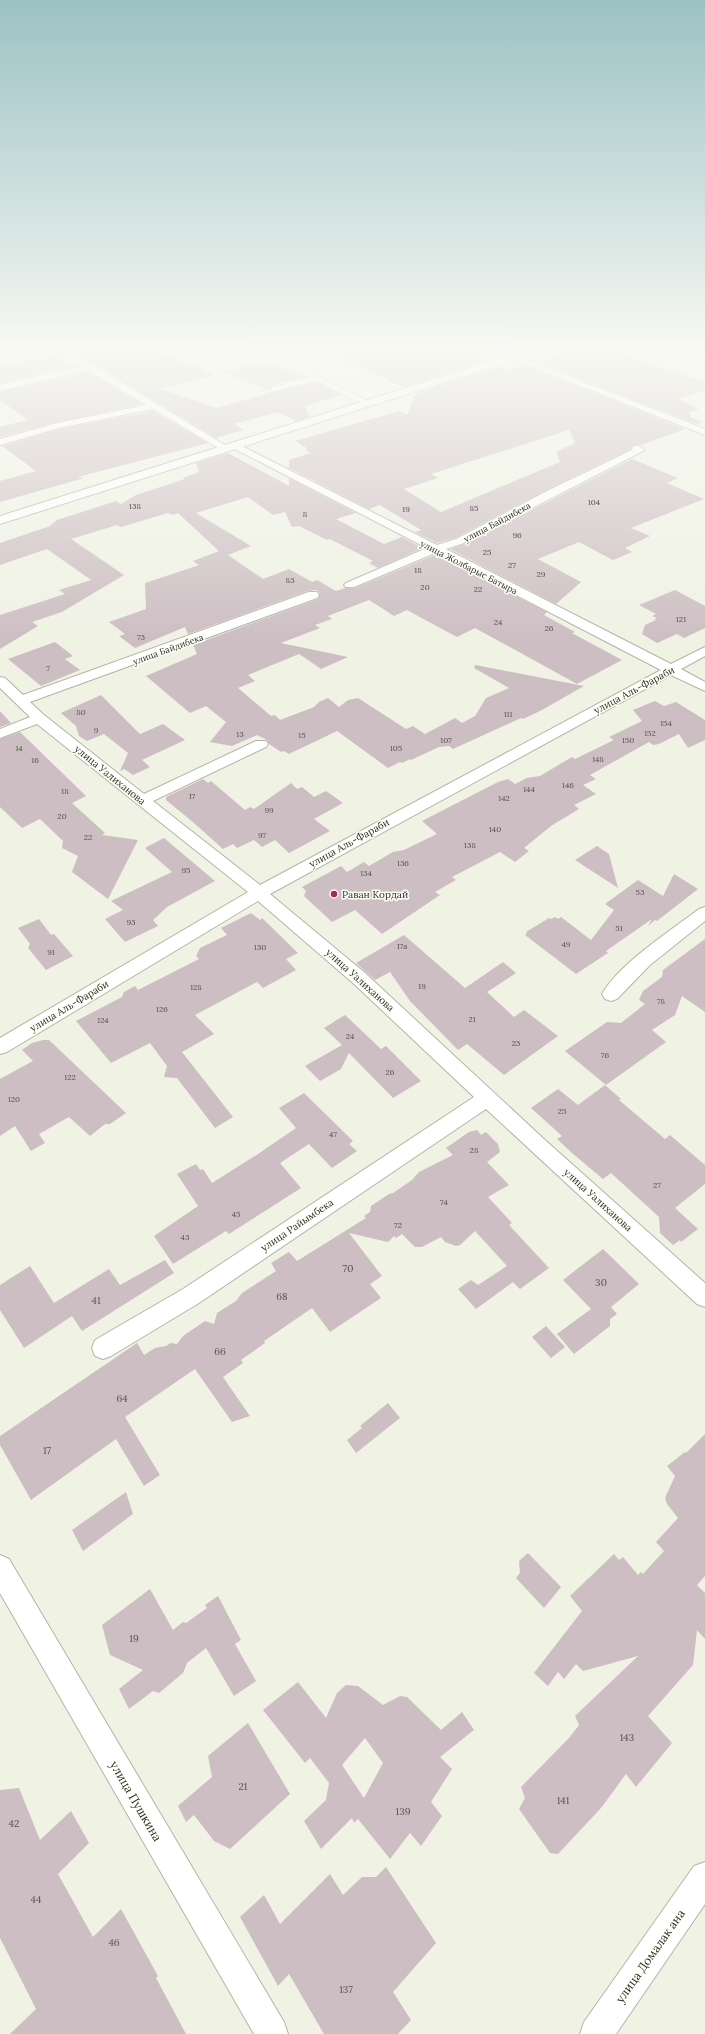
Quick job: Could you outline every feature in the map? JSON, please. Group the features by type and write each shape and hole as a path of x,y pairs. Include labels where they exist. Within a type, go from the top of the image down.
{"highway":[{"path":"0,520 223,449"}],"street":[{"name":"улица Жолбарыс Батыра","path":"233,449 435,549 705,688"},
{"name":"улица Байдибека","path":"435,549 467,538 551,493 640,450 638,449"},
{"path":"350,585 435,549"},
{"name":"улица Байдибека","path":"22,700 312,595"},
{"name":"улица Аль-Фараби","path":"0,1047 259,893 705,651"},
{"name":"улица Уалиханова","path":"0,681 22,700 39,718 259,893 358,978 538,1146 705,1297"},
{"path":"0,734 39,718"},
{"path":"142,800 261,744"},
{"path":"612,994 627,974 705,912"},
{"name":"улица Райымбека","path":"103,1348 191,1296 488,1098"},
{"name":"улица Пушкина","path":"0,1568 272,2034"},
{"name":"улица Домалак ана","path":"596,2034 705,1877"}],"building":[{"path":"6,449 185,449 78,477 84,478 0,502 0,481 36,471"},
{"path":"510,449 431,474 438,478 404,489 441,512 560,462 556,452 563,449 631,449 546,490 455,538 437,543 415,532 421,530 380,505 369,509 289,468 289,460 311,453 305,450"},
{"path":"228,453 289,486 289,478 356,513 336,519 384,544 402,537 423,548 378,568 369,563 373,561 330,539 327,540 299,526 292,527 285,512 273,515 248,497 196,513 251,546 228,555 263,579 289,569 312,582 317,580 336,591 345,588 355,588 435,555 547,612 544,615 575,632 572,633 622,660 577,684 475,628 457,637 407,610 394,616 369,600 328,616 332,619 315,625 320,628 281,643 348,657 321,669 299,654 248,675 255,681 238,688 271,716 275,715 280,720 314,707 319,702 328,698 339,707 348,700 358,698 406,729 413,726 425,734 455,718 462,723 475,716 486,698 509,688 474,668 475,665 584,686 542,710 453,749 449,746 439,747 411,760 410,759 402,763 400,762 388,768 337,731 289,754 284,751 281,752 269,744 267,740 257,735 232,746 210,742 226,722 206,706 190,713 146,676 197,654 193,645 318,599 320,594 317,590 308,591 188,634 185,627 135,648 119,636 125,634 109,622 146,609 145,583 199,565 193,561 219,551 178,513 173,515 168,513 121,527 117,525 71,539 124,575 62,612 32,622 38,626 0,649 0,615 65,594 59,590 91,580 47,549 0,565 0,543 50,526 57,520 116,501 121,504 136,495 185,479 183,478 199,472 196,463"},
{"path":"632,459 678,478 667,483 704,499 631,528 650,536 625,548 632,552 613,560 579,542 538,559 581,582 556,604 450,549 465,544"},
{"path":"675,590 705,606 705,628 684,638 677,634 657,643 642,634 645,625 656,620 654,619 657,618 652,616 656,614 639,605"},
{"path":"55,642 73,656 65,659 80,670 41,686 8,659"},
{"path":"101,695 140,734 163,724 185,740 142,760 150,767 133,775 124,769 120,771 128,753 104,734 87,741 79,736 76,726 61,713"},
{"path":"655,701 664,706 676,702 705,720 705,740 688,748 679,734 659,744 653,745 649,742 590,775 596,779 583,785 596,794 574,805 579,809 551,826 524,848 529,851 515,862 500,852 452,877 456,880 435,892 440,895 382,934 355,910 332,922 304,896 306,891 302,887 341,866 347,872 364,862 369,866 393,852 404,850 437,834 422,821 498,782 508,779 515,784 527,778 540,776 572,757 575,759 614,740 609,737 642,721 633,710"},
{"path":"0,711 11,723 0,727"},
{"path":"20,732 86,796 72,803 105,833 102,835 138,840 108,899 72,872 78,856 62,848 63,841 40,819 22,828 0,807 0,739"},
{"path":"203,779 208,783 211,781 245,810 250,807 254,809 291,783 297,789 302,787 314,797 326,791 343,803 314,819 330,831 289,853 275,840 262,847 254,840 237,848 233,844 223,849 166,800 166,797"},
{"path":"164,838 215,881 167,907 153,920 158,926 125,942 105,919 123,910 111,901 172,872 145,848"},
{"path":"597,846 609,854 618,888 575,860"},
{"path":"674,874 698,889 657,921 655,920 648,926 652,919 606,951 608,953 576,974 525,935 527,933 526,932 549,918 551,919 555,917 558,919 561,917 591,940 614,910 605,904 638,880 663,896"},
{"path":"251,913 260,920 262,918 298,953 286,959 296,970 263,988 257,982 195,1015 214,1034 182,1052 233,1117 215,1128 177,1078 164,1077 167,1066 150,1043 111,1063 76,1021 122,997 124,992 135,986 138,990 199,959 196,956 200,948 227,935 221,928"},
{"path":"39,919 51,935 54,934 73,956 46,970 28,948 30,944 18,928"},
{"path":"404,935 465,988 503,962 516,973 487,992 514,1017 524,1010 558,1036 504,1075 467,1044 458,1050 410,1001 390,972 375,980 356,963"},
{"path":"705,939 705,1012 682,996 675,1015 652,1030 666,1042 606,1085 565,1051 607,1022 621,1023 645,1004 639,1000 643,991 662,977 663,970"},
{"path":"345,1015 381,1049 386,1046 421,1081 393,1098 349,1053 341,1069 320,1081 305,1066 342,1045 324,1028"},
{"path":"49,1040 126,1113 110,1124 105,1124 90,1136 69,1117 39,1134 45,1143 31,1151 15,1126 0,1136 0,1079 33,1061 22,1050 32,1043"},
{"path":"605,1085 621,1099 619,1100 665,1139 670,1135 705,1165 705,1184 675,1208 698,1229 681,1242 680,1240 673,1245 660,1233 659,1217 611,1173 603,1179 572,1153 557,1139 562,1136 531,1108 558,1089 578,1105"},
{"path":"304,1093 353,1141 349,1144 357,1151 332,1168 309,1144 280,1163 301,1188 229,1234 226,1231 173,1264 154,1236 198,1206 177,1174 196,1164 200,1170 203,1169 212,1183 258,1154 296,1128 279,1108"},
{"path":"477,1130 481,1135 486,1132 498,1144 500,1152 487,1162 509,1185 488,1197 512,1223 509,1225 549,1268 520,1289 513,1282 476,1309 458,1289 471,1280 478,1285 507,1266 475,1231 460,1245 456,1246 445,1242 441,1237 422,1247 415,1247 402,1234 396,1238 394,1236 388,1242 349,1233 382,1276 370,1284 381,1298 330,1332 312,1308 264,1341 265,1343 241,1360 243,1363 223,1377 250,1416 232,1422 195,1369 125,1417 160,1475 144,1486 116,1439 31,1500 0,1445 0,1436 137,1343 144,1355 155,1348 166,1346 171,1343 177,1344 183,1336 205,1321 214,1324 217,1313 236,1301 242,1293 276,1271 271,1263 289,1252 297,1261 366,1218 364,1216 370,1212 371,1206 412,1180 419,1172 453,1155 446,1148 469,1132"},
{"path":"603,1249 639,1284 611,1307 617,1314 610,1319 610,1326 574,1354 557,1334 591,1309 563,1280"},
{"path":"165,1260 174,1273 82,1331 72,1316 24,1348 0,1310 0,1285 30,1266 54,1303 109,1269 120,1285"},
{"path":"546,1326 565,1347 551,1358 532,1337"},
{"path":"388,1403 400,1418 356,1453 347,1440 362,1428 360,1426"},
{"path":"705,1434 705,1576 697,1585 705,1593 705,1639 697,1630 693,1665 648,1716 672,1743 636,1787 626,1774 601,1808 558,1854 550,1853 519,1809 525,1798 521,1787 569,1738 579,1725 575,1716 638,1656 583,1671 576,1664 564,1679 558,1672 548,1686 534,1673 582,1611 570,1596 614,1554 619,1560 623,1557 638,1575 641,1572 643,1574 664,1551 656,1542 678,1518 667,1504 665,1498 675,1476 667,1466 685,1452 686,1453"},
{"path":"126,1492 133,1514 83,1551 72,1530"},
{"path":"528,1553 561,1587 544,1608 516,1578 520,1573 519,1561"},
{"path":"150,1589 173,1630 183,1622 186,1623 207,1608 205,1605 218,1596 241,1640 235,1644 256,1681 234,1696 206,1648 187,1663 183,1673 159,1693 153,1691 129,1709 119,1689 143,1670 110,1655 102,1625"},
{"path":"298,1682 326,1718 337,1693 346,1685 358,1686 383,1705 400,1696 407,1697 441,1730 462,1712 474,1730 440,1757 452,1769 431,1802 442,1816 421,1846 410,1833 390,1859 358,1819 354,1823 352,1818 321,1849 304,1821 326,1800 329,1783 310,1758 305,1763 263,1710","holes":["365,1738 383,1763 364,1798 342,1765"]},
{"path":"248,1723 290,1794 230,1849 214,1841 194,1815 186,1822 178,1806 212,1777 208,1756"},
{"path":"19,1788 40,1840 71,1811 89,1843 58,1874 93,1937 121,1909 158,1976 156,1978 186,2034 10,2034 36,2009 0,1938 0,1790"},
{"path":"386,1867 436,1943 393,1992 411,2020 398,2034 324,2034 289,1974 278,1986 240,1917 264,1895 280,1924 330,1874 343,1895 362,1877 376,1877"}],"place":[{"name":"Раван Кордай","path":"334,894"}]}
